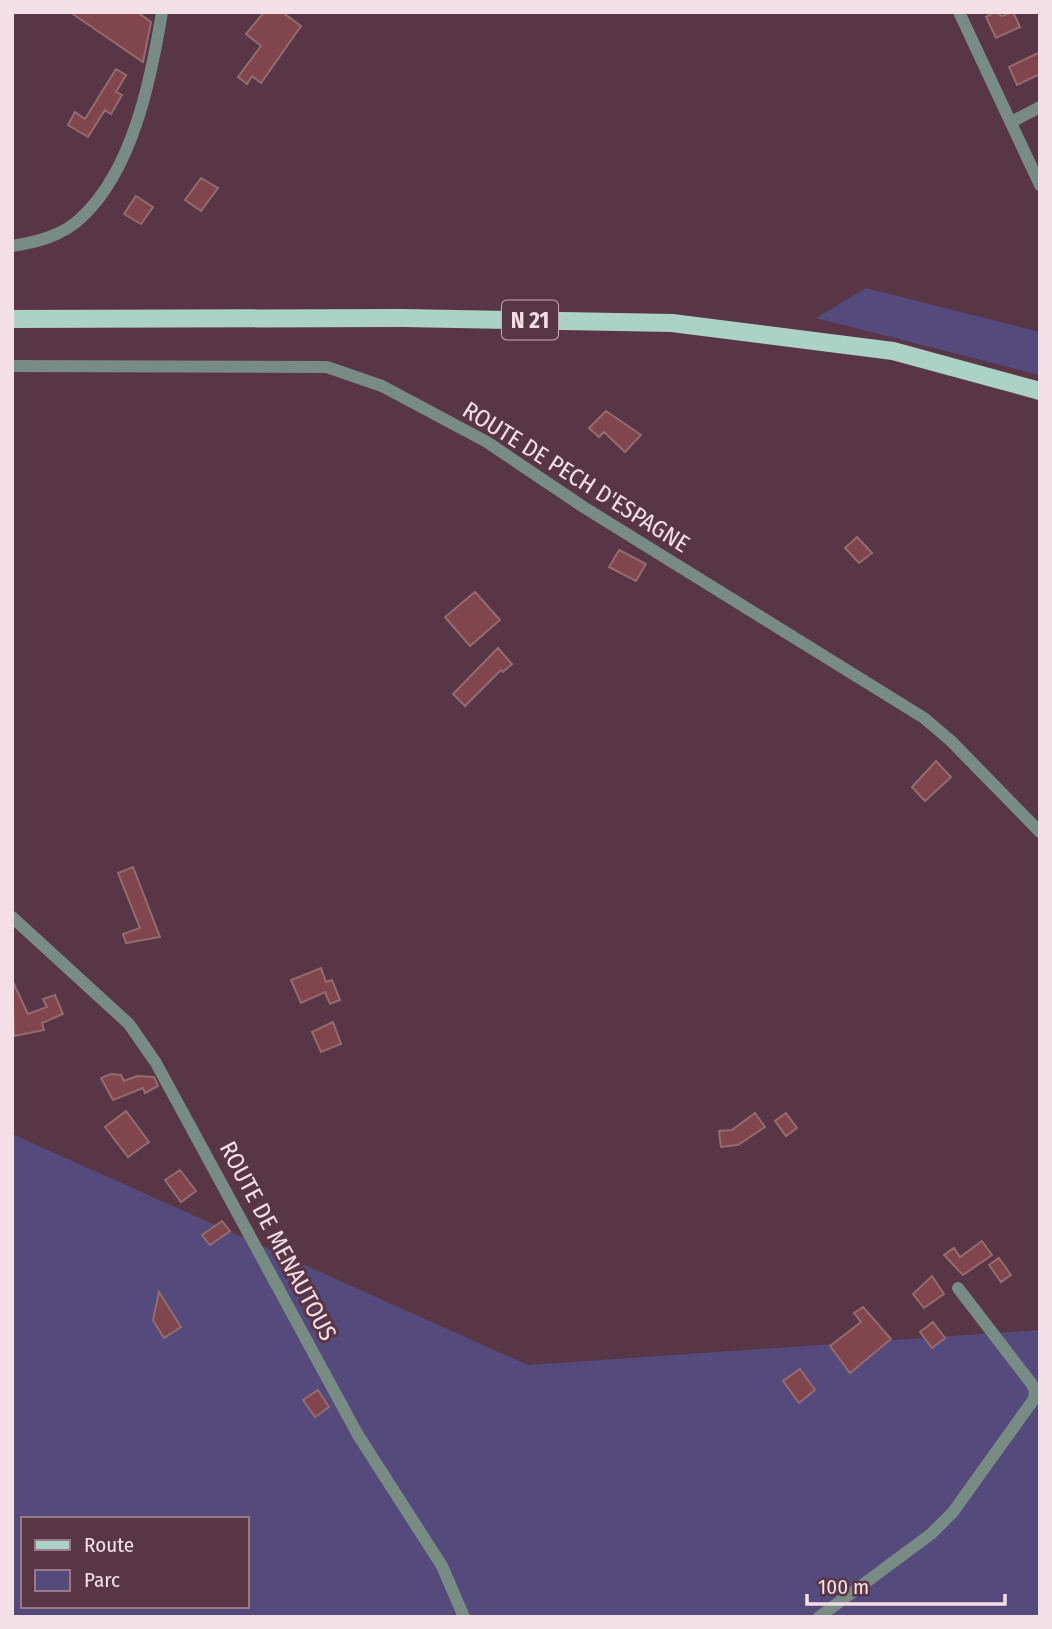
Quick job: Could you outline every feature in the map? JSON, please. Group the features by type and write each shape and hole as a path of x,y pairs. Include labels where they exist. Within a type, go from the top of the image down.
{"main road":[{"name":"N 21","path":"12,320 402,318 672,323 893,351 1040,391"}],"street":[{"path":"12,246 45,240 80,220 104,191 130,139 151,78 162,12"},
{"path":"959,12 1040,185"},
{"path":"1011,122 1040,107"},
{"name":"ROUTE DE PECH D'ESPAGNE","path":"12,366 327,368 382,386 487,442 596,515 923,718 951,741 1040,832"},
{"name":"ROUTE DE MENAUTOUS","path":"12,917 129,1024 156,1063 358,1435 442,1566 464,1617"},
{"path":"819,1617 939,1527 953,1512 1034,1399 1035,1390 1031,1383 958,1289"}],"green space":[{"path":"866,288 1040,332 1040,375 816,318"},
{"path":"12,1134 528,1365 1040,1330 1040,1617 12,1617"}],"building":[{"path":"70,12 137,12 151,22 143,62"},
{"path":"264,12 282,12 301,26 261,83 252,76 247,84 238,77 261,46 246,34"},
{"path":"995,12 1002,16 1013,12 1020,27 996,38 986,17"},
{"path":"1040,52 1040,74 1017,85 1009,67"},
{"path":"116,69 126,75 116,92 122,95 111,114 105,110 88,137 68,125 75,112 85,119"},
{"path":"201,178 218,188 201,211 185,200"},
{"path":"136,196 153,207 141,224 124,214"},
{"path":"606,411 641,435 625,452 604,432 599,437 589,428"},
{"path":"857,537 872,553 859,563 845,548"},
{"path":"619,550 646,564 636,581 609,567"},
{"path":"475,592 500,620 470,646 445,617"},
{"path":"498,648 512,664 503,672 501,670 465,706 453,694"},
{"path":"936,761 951,777 925,801 912,787"},
{"path":"133,867 160,937 126,943 123,934 140,928 118,873"},
{"path":"321,968 326,982 332,980 340,1000 330,1004 325,992 301,1003 291,980"},
{"path":"12,980 28,1014 47,1007 43,999 55,995 63,1014 42,1023 44,1030 14,1036"},
{"path":"333,1022 341,1044 321,1052 312,1032"},
{"path":"111,1074 121,1075 124,1081 137,1076 154,1077 158,1086 145,1093 143,1088 113,1100 101,1078"},
{"path":"126,1111 149,1142 128,1157 105,1127"},
{"path":"755,1113 765,1127 738,1145 721,1147 719,1131 732,1130"},
{"path":"786,1113 797,1128 786,1136 775,1121"},
{"path":"180,1170 196,1191 181,1202 165,1180"},
{"path":"222,1221 230,1231 210,1245 202,1235"},
{"path":"982,1241 992,1255 963,1275 944,1255 954,1248 960,1257"},
{"path":"999,1258 1011,1275 1001,1282 989,1265"},
{"path":"932,1276 944,1294 924,1308 913,1294"},
{"path":"159,1292 181,1327 164,1338 153,1320"},
{"path":"863,1307 891,1339 850,1373 830,1346 861,1322 854,1313"},
{"path":"933,1322 945,1338 932,1348 920,1332"},
{"path":"800,1369 815,1390 799,1403 783,1381"},
{"path":"318,1390 329,1407 315,1417 303,1400"}]}
